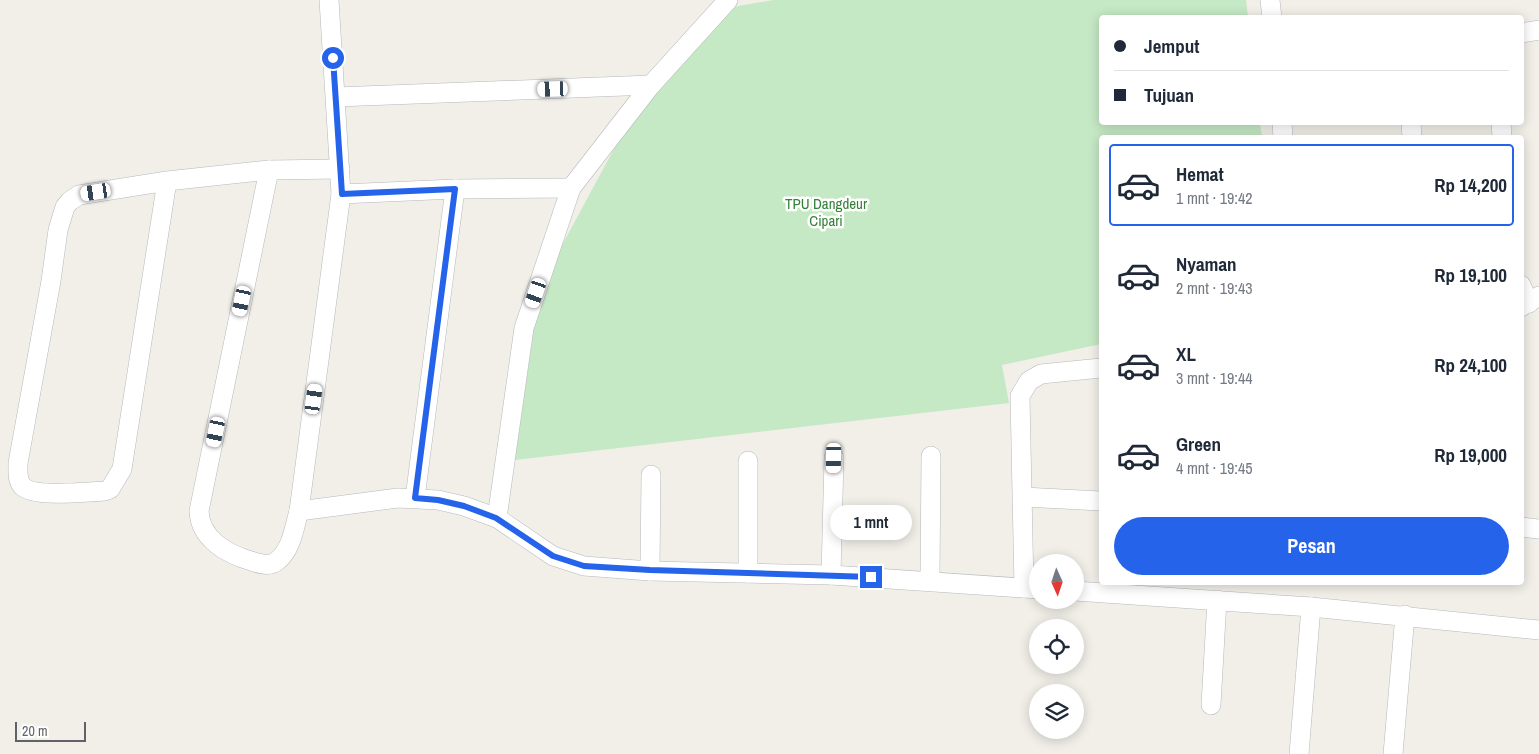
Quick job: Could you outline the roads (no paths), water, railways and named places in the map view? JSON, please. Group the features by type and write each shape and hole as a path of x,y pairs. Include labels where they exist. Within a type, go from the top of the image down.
{"street":[{"path":"269,170 199,511 200,522 207,534 218,546 236,556 261,564 276,562 284,554 292,539 299,511 342,194 329,0"},
{"path":"496,518 524,328 571,188 651,85 728,0"},
{"path":"1270,0 1272,15"},
{"path":"1524,32 1539,30"},
{"path":"336,97 651,85"},
{"path":"166,181 122,469 110,489 50,494 27,489 20,482 18,463 50,290 58,230 65,207 70,200 78,195 166,181 269,170 340,169"},
{"path":"342,194 455,189 571,188"},
{"path":"415,498 455,189"},
{"path":"1524,291 1530,302"},
{"path":"1029,566 1023,496 1020,396 1029,381 1041,374 1099,368"},
{"path":"930,580 931,456"},
{"path":"831,575 834,458"},
{"path":"748,461 748,573"},
{"path":"650,570 651,475"},
{"path":"1023,496 1099,501"},
{"path":"299,511 398,498 438,500 496,518 553,556 584,566 930,580 1029,589"},
{"path":"1524,527 1539,528"},
{"path":"1084,592 1311,607 1539,630"},
{"path":"1211,705 1217,600"},
{"path":"1299,754 1311,607"},
{"path":"1393,754 1405,615"}],"park label":[{"name":"TPU Dangdeur Cipari","path":"826,212"}]}
